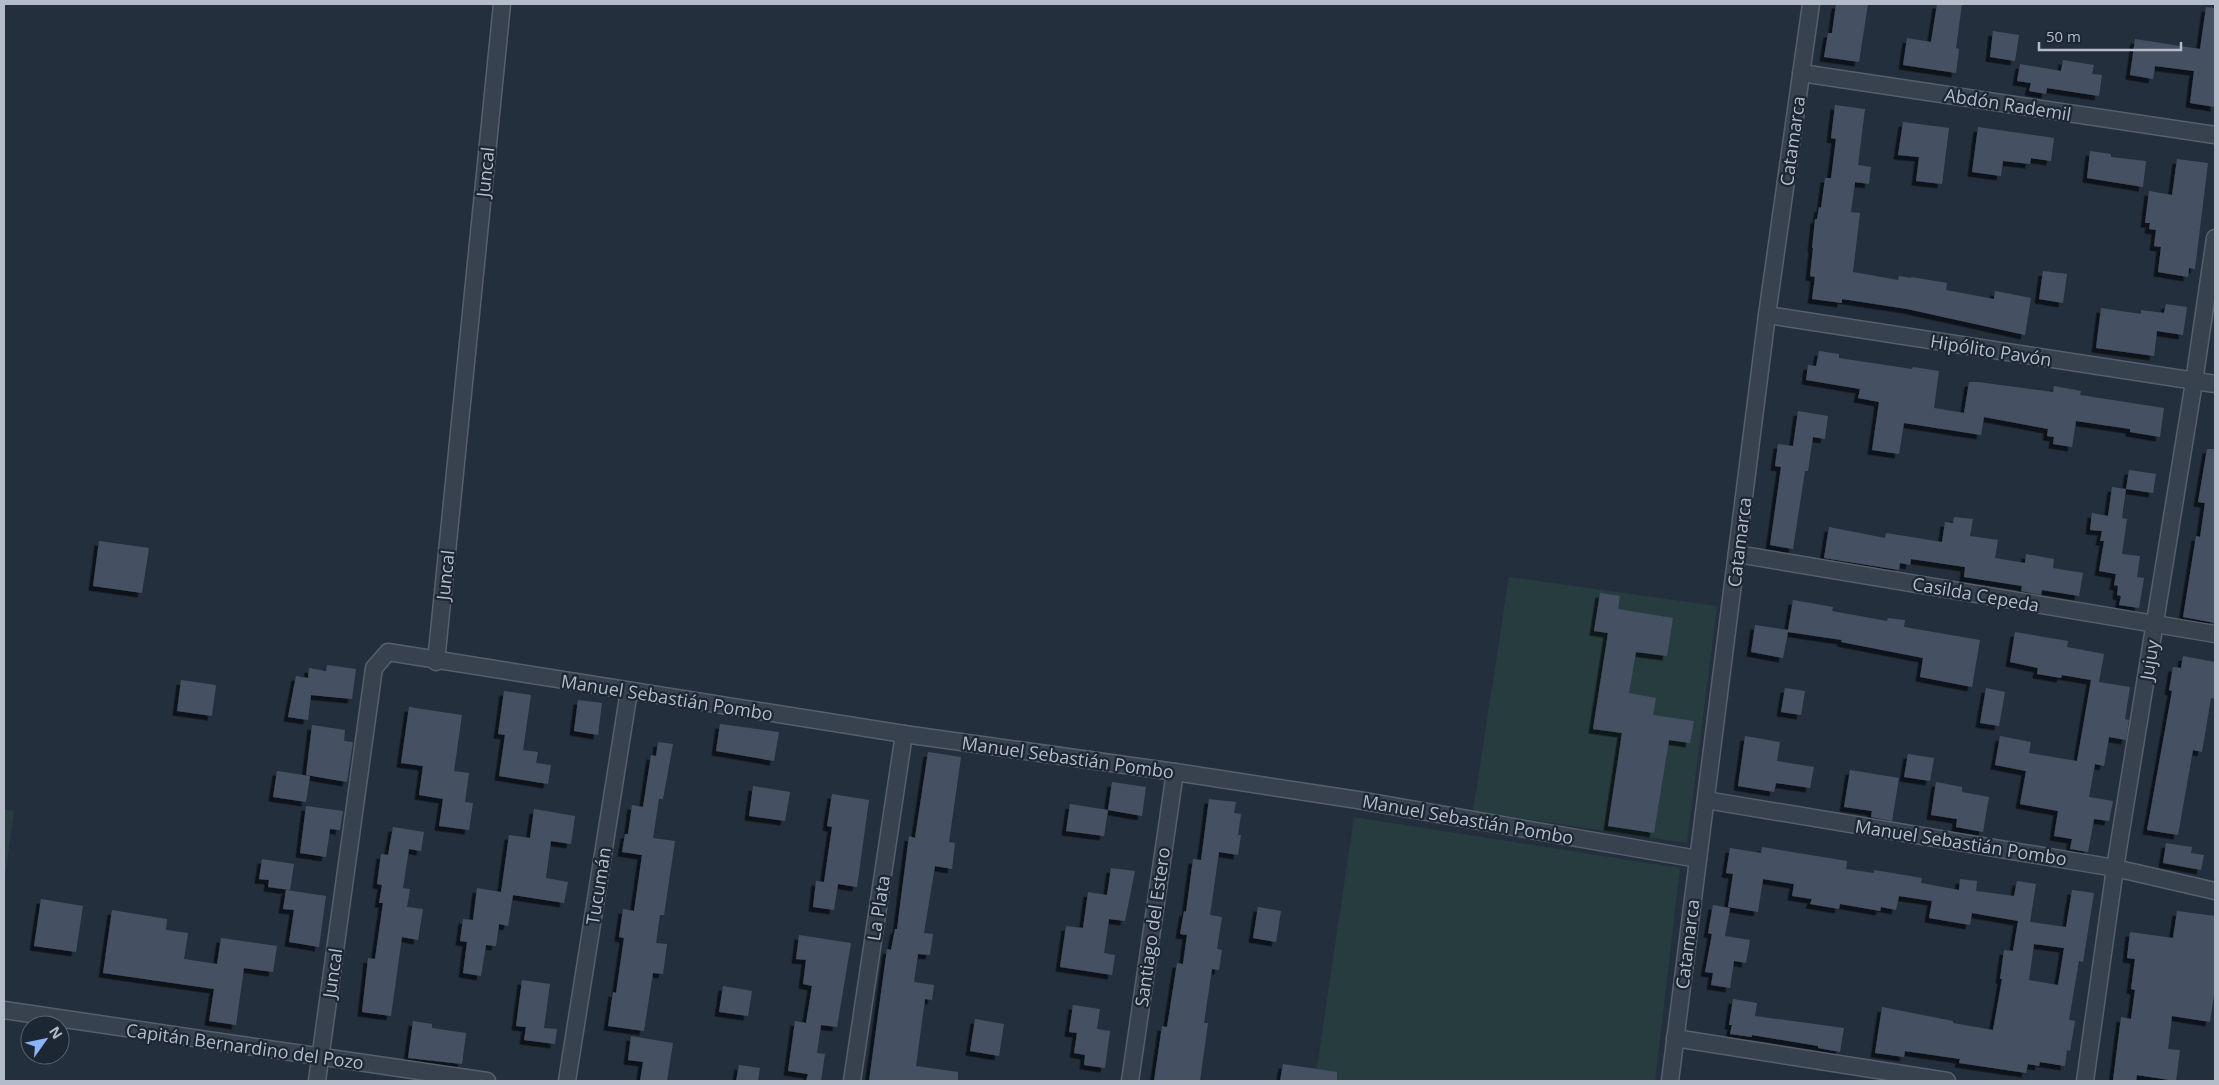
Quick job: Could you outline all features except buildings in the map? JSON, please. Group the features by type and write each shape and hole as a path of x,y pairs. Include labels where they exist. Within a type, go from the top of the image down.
{"street":[{"name":"Juncal","path":"317,1081 374,668 388,652 436,662 502,4"},
{"name":"Catamarca","path":"1670,1081 1767,315 1811,4"},
{"name":"Abdón Rademil","path":"1801,73 2215,135"},
{"name":"Jujuy","path":"2085,1081 2115,868 2194,382 2215,238"},
{"name":"Hipólito Pavón","path":"1767,315 2215,384"},
{"name":"Casilda Cepeda","path":"1737,554 2215,634"},
{"name":"Manuel Sebastián Pombo","path":"436,662 904,734 1358,800 1698,859"},
{"name":"Tucumán","path":"567,1081 629,691"},
{"name":"La Plata","path":"852,1081 904,734"},
{"name":"Santiago del Estero","path":"1130,1081 1175,772"},
{"name":"Manuel Sebastián Pombo","path":"1706,800 2115,868 2215,891"},
{"name":"Capitán Bernardino del Pozo","path":"4,1010 487,1081"},
{"path":"1675,1038 1947,1081"}],"green space":[{"path":"1509,577 1717,606 1687,843 1473,811"},
{"path":"4,809 14,811 4,884"},
{"path":"1354,817 1680,868 1655,1081 1315,1081"}]}
